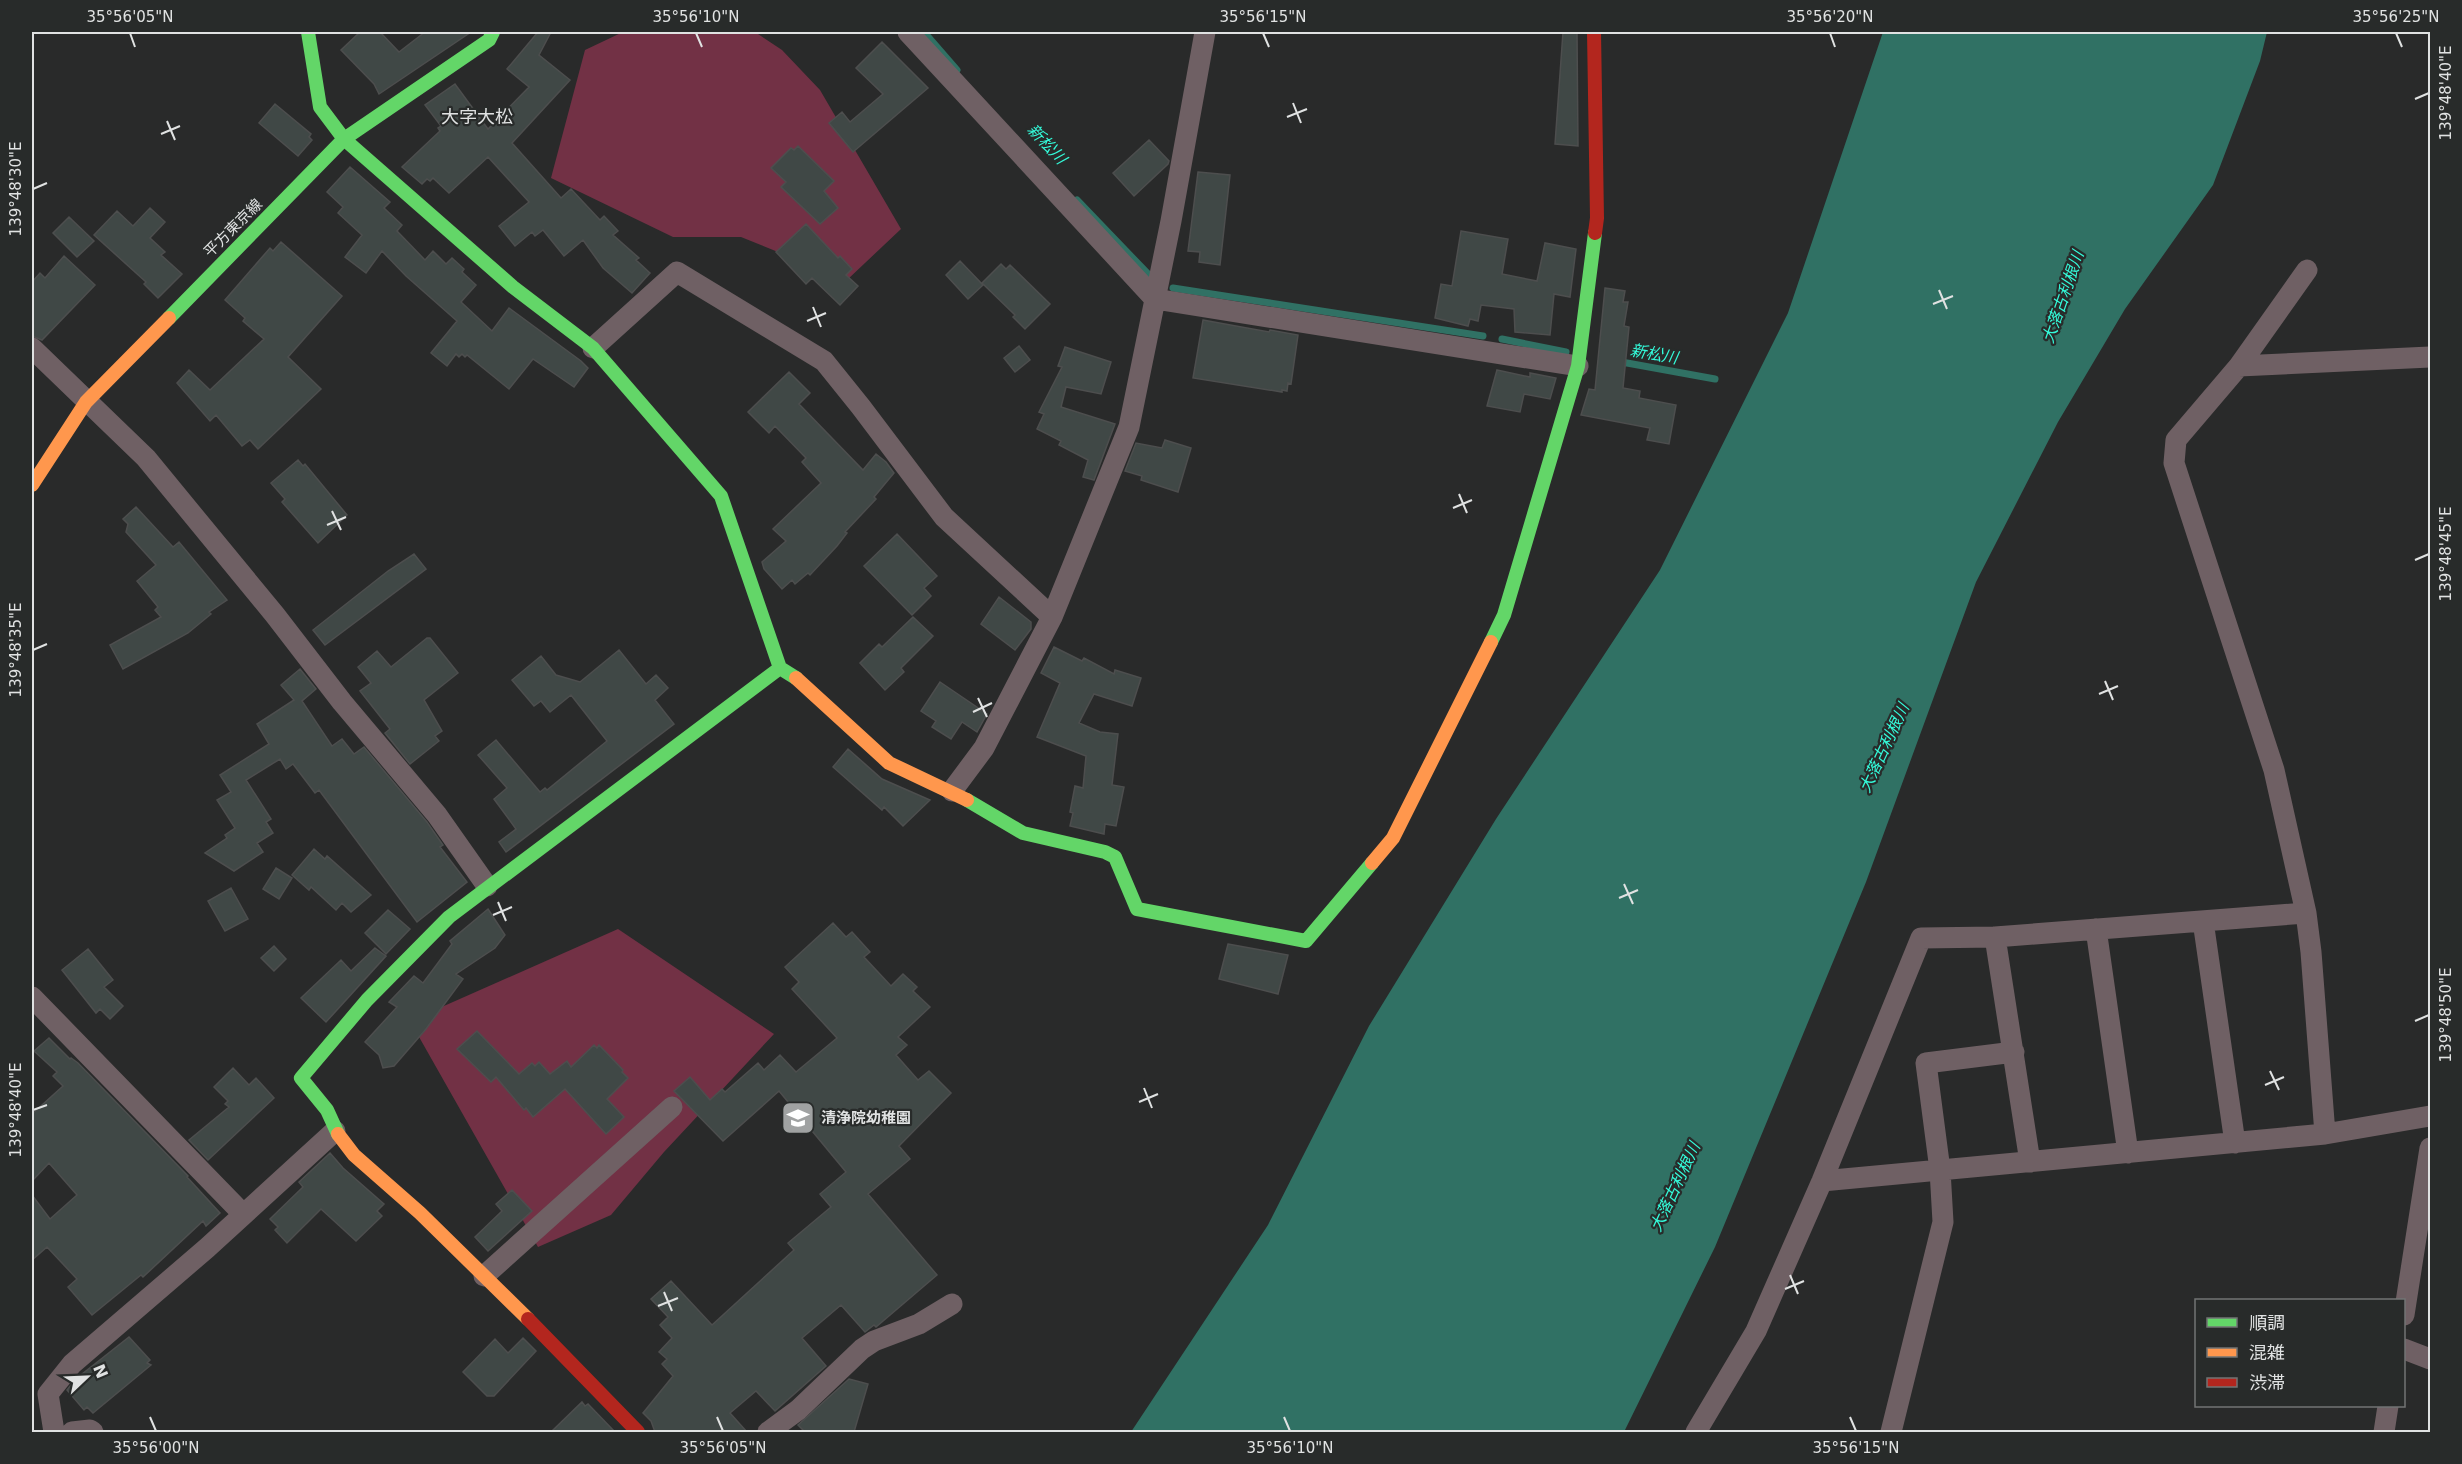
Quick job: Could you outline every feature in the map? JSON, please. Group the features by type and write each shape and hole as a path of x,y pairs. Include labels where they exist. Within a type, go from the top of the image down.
{"street":[{"path":"308,32 320,107 344,140 513,287 593,348 721,496 780,668 801,681 889,763 952,791 1023,833 1105,852 1115,857 1137,909 1306,941 1394,838 1504,615 1578,366 1597,218 1594,32"},
{"name":"平方東京線","path":"32,485 86,402 344,140 489,40 494,32"},
{"path":"908,32 1155,299 1578,366"},
{"path":"952,791 984,748 1052,617 1130,427 1205,32"},
{"path":"2307,270 2239,366 2176,440 2174,463 2274,770 2306,913 2325,1134"},
{"path":"593,348 677,272 824,362 944,517 1052,617"},
{"path":"32,348 146,458 275,615 342,702 437,815 487,886"},
{"path":"2239,366 2430,357"},
{"path":"638,1432 576,1366 420,1213 354,1155 335,1131 327,1110 301,1078 367,1000 449,917 487,886 780,668"},
{"path":"1696,1432 1756,1330 1822,1181 1921,938 1995,937 2306,913"},
{"path":"2203,921 2235,1143"},
{"path":"2096,929 2128,1153"},
{"path":"1995,937 2030,1161"},
{"path":"32,997 242,1213"},
{"path":"1891,1432 1943,1222 1940,1170 1926,1063 2014,1052"},
{"path":"484,1276 672,1107"},
{"path":"1822,1181 2325,1134 2430,1116"},
{"path":"54,1432 48,1394 72,1364 207,1248 242,1213 335,1131"},
{"path":"2405,1303 2430,1148"},
{"path":"768,1432 798,1410 862,1348 919,1324 952,1304"},
{"path":"2405,1350 2430,1359"},
{"path":"2384,1432 2388,1407"},
{"path":"72,1432 90,1430 93,1432"}],"shaded area":[{"path":"623,32 755,32 782,50 820,90 901,229 847,280 741,237 673,237 551,178 585,50"},
{"path":"618,929 774,1034 664,1152 611,1215 538,1247 410,1021"}],"water":[{"name":"大落古利根川","path":"1883,32 2267,32 2260,61 2213,185 2125,309 2058,422 1976,582 1866,882 1715,1247 1624,1432 1131,1432 1268,1225 1369,1026 1496,819 1660,570 1788,313"}],"building":[{"path":"360,32 380,32 399,52 425,32 471,32 379,94 374,84 341,50"},
{"path":"538,32 551,32 539,55 570,80 512,143 561,198 571,189 600,220 604,216 618,231 613,235 639,258 636,260 650,273 632,293 603,268 583,240 564,256 543,230 535,236 532,232 515,246 499,226 529,202 488,157 449,193 433,178 430,181 427,179 422,184 402,167 440,131 438,128 441,126 425,105 455,84 488,129 529,87 507,69"},
{"path":"1563,32 1577,32 1578,146 1555,144"},
{"path":"882,42 928,88 853,152 829,123 842,112 850,122 883,94 856,68"},
{"path":"275,104 311,134 309,137 312,140 298,156 259,123"},
{"path":"1149,140 1169,161 1134,196 1113,173"},
{"path":"798,146 834,181 824,191 838,208 820,224 781,187 786,182 771,168 791,148 794,150"},
{"path":"350,167 390,202 384,208 402,225 397,231 425,260 433,251 446,264 452,258 464,269 462,272 476,285 461,302 492,331 509,308 581,361 588,368 574,387 533,359 509,389 467,355 465,357 462,354 459,357 456,354 447,366 431,353 457,321 406,276 382,251 366,273 345,257 362,235 338,213 343,207 327,192"},
{"path":"1198,172 1230,175 1220,265 1199,262 1200,252 1188,251"},
{"path":"150,208 165,222 150,238 165,252 161,255 182,274 158,298 144,284 146,282 94,235 117,211 133,226"},
{"path":"69,217 94,241 77,257 53,233"},
{"path":"806,224 838,258 840,256 852,269 846,275 858,286 840,305 812,278 806,284 776,252"},
{"path":"1461,231 1508,239 1502,274 1537,281 1545,243 1576,249 1570,297 1554,294 1550,335 1515,332 1514,309 1481,305 1478,321 1470,319 1468,326 1435,318 1441,284 1452,286"},
{"path":"281,242 342,296 288,357 321,389 258,449 250,440 242,446 216,415 210,421 177,383 189,370 210,390 264,339 243,321 245,318 225,300 270,248 273,251"},
{"path":"64,256 95,285 42,340 32,336 32,282 40,273 45,278"},
{"path":"960,261 983,285 968,299 946,275"},
{"path":"1001,264 1006,269 1010,265 1050,304 1025,329 1013,317 1015,315 982,283"},
{"path":"1605,288 1625,291 1623,302 1628,302 1624,326 1629,327 1623,388 1640,391 1639,398 1676,405 1669,444 1647,440 1650,428 1581,415 1589,389 1595,390"},
{"path":"1203,320 1298,335 1291,384 1288,383 1287,391 1193,378"},
{"path":"1019,346 1030,360 1015,372 1004,358"},
{"path":"1065,347 1111,362 1101,394 1066,387 1061,407 1115,424 1094,480 1083,477 1088,460 1059,445 1061,441 1037,429 1044,414 1039,412 1062,367 1058,366"},
{"path":"1497,370 1530,377 1530,373 1556,378 1550,399 1524,394 1520,412 1487,406"},
{"path":"789,372 810,393 799,404 863,470 876,454 894,473 874,497 876,499 810,575 808,573 795,584 792,580 782,589 764,569 762,562 786,541 773,529 821,483 802,462 806,458 775,426 769,433 748,412"},
{"path":"1165,440 1191,448 1178,492 1141,480 1142,476 1125,471 1136,443 1162,448"},
{"path":"298,460 303,466 305,464 347,515 318,543 282,502 285,499 271,483"},
{"path":"136,507 173,547 179,542 227,600 209,612 211,614 188,633 123,669 110,645 161,617 155,610 158,607 137,581 156,565 126,532 128,524 123,519"},
{"path":"897,534 937,576 924,588 931,596 912,615 864,566"},
{"path":"414,554 426,569 325,645 313,630 388,571"},
{"path":"999,597 1031,622 1031,629 1015,650 981,624"},
{"path":"913,617 933,636 901,668 904,672 885,690 860,663 879,644 882,647"},
{"path":"430,638 458,673 424,700 442,731 435,736 439,741 410,764 385,733 390,729 360,691 371,683 358,667 377,651 391,667"},
{"path":"1054,647 1082,661 1084,658 1114,674 1115,670 1141,678 1132,706 1094,694 1079,723 1100,732 1118,734 1112,785 1124,787 1116,826 1105,824 1104,834 1070,826 1075,786 1083,788 1086,756 1037,737 1060,683 1041,673"},
{"path":"619,650 646,684 656,675 668,688 655,700 674,724 506,852 499,842 516,829 494,799 507,788 478,755 496,740 540,792 545,788 547,790 607,741 571,695 550,712 541,701 534,706 512,680 541,656 556,675 580,682"},
{"path":"300,669 316,689 302,701 332,746 342,739 354,754 364,747 427,822 443,845 440,847 467,882 417,922 319,790 315,793 293,764 286,769 280,759 246,780 271,819 266,822 273,833 257,843 263,852 234,871 205,853 227,838 225,835 235,828 217,800 231,792 220,775 269,744 257,724 294,700 281,685"},
{"path":"940,682 987,714 977,732 962,722 951,739 932,727 936,721 921,711"},
{"path":"848,749 882,779 930,800 903,826 884,807 882,810 833,767"},
{"path":"314,849 325,859 327,856 371,895 351,912 342,903 336,910 311,887 309,890 292,875"},
{"path":"276,868 292,878 279,899 263,889"},
{"path":"231,888 248,919 225,931 208,901"},
{"path":"488,909 505,935 495,948 456,974 463,979 426,1029 394,1066 383,1068 379,1055 365,1042 397,1007 389,1002 414,976 423,983 452,944 450,941"},
{"path":"388,910 410,929 386,954 365,933"},
{"path":"833,923 846,937 852,932 870,952 864,957 891,986 903,974 917,987 913,991 930,1007 898,1037 907,1045 896,1055 918,1080 929,1071 951,1093 899,1146 910,1159 868,1194 937,1275 876,1327 874,1325 865,1332 841,1305 802,1338 826,1366 775,1411 756,1391 730,1413 747,1432 655,1432 651,1421 643,1413 673,1376 662,1364 667,1359 659,1352 672,1338 660,1325 668,1317 651,1299 671,1281 712,1325 794,1250 788,1243 831,1207 820,1194 846,1172 779,1091 723,1141 674,1091 690,1077 710,1100 722,1089 725,1092 758,1063 764,1070 780,1055 796,1072 837,1038 792,989 799,982 785,967"},
{"path":"1228,944 1288,955 1278,994 1219,979"},
{"path":"274,946 286,959 274,971 261,958"},
{"path":"375,948 386,956 326,1022 301,998 341,960 351,971"},
{"path":"88,949 113,980 104,987 123,1006 110,1019 100,1009 96,1013 62,970"},
{"path":"477,1031 519,1074 532,1063 535,1066 539,1062 550,1074 567,1061 571,1067 594,1045 597,1048 599,1045 628,1078 607,1099 624,1117 606,1134 565,1089 533,1117 526,1108 524,1110 496,1077 491,1082 457,1049"},
{"path":"49,1038 70,1059 78,1063 188,1176 220,1213 206,1226 203,1221 143,1277 141,1275 92,1315 68,1287 77,1279 47,1247 32,1260 32,1195 50,1219 77,1195 49,1163 32,1181 32,1114 63,1086 53,1076 57,1072 34,1051"},
{"path":"233,1068 249,1085 256,1078 274,1098 208,1160 189,1140 229,1107 225,1104 228,1101 214,1087"},
{"path":"330,1153 343,1168 384,1204 377,1211 382,1216 356,1241 321,1209 287,1243 275,1230 278,1227 270,1219 303,1187 299,1182"},
{"path":"512,1190 532,1211 488,1251 475,1237 502,1211 496,1204"},
{"path":"129,1337 150,1360 147,1363 151,1365 93,1413 87,1407 84,1410 67,1390 77,1378"},
{"path":"523,1338 536,1351 494,1396 487,1396 463,1372 495,1339 508,1353"},
{"path":"849,1379 868,1384 854,1432 805,1432 798,1425"},
{"path":"582,1402 585,1406 588,1404 615,1432 551,1432"}],"waterway":[{"name":"新松川","path":"924,32 957,70"},
{"name":"新松川","path":"1077,200 1150,276"},
{"name":"新松川","path":"1173,288 1483,336"},
{"name":"新松川","path":"1502,339 1566,352"},
{"name":"新松川","path":"1616,361 1715,379"}],"traffic: fast":[{"path":"308,32 320,107 344,139 513,287 593,348 721,496 780,668 796,678"},
{"path":"169,318 344,139 489,40 493,32"},
{"path":"1491,642 1504,615 1578,366 1595,233"},
{"path":"338,1134 327,1110 301,1078 367,1000 449,917 780,668"},
{"path":"967,800 1023,833 1105,852 1115,857 1137,909 1306,941 1372,863"}],"traffic: slow":[{"path":"32,485 86,402 169,318"},
{"path":"1372,863 1393,838 1491,642"},
{"path":"796,678 889,763 967,800"},
{"path":"338,1134 354,1155 420,1213 528,1319"}],"traffic: jam":[{"path":"1594,32 1597,218 1595,233"},
{"path":"528,1319 638,1432"}],"place":[{"name":"清浄院幼稚園","path":"798,1118"}],"district":[{"name":"大字大松","path":"477,116"}]}
